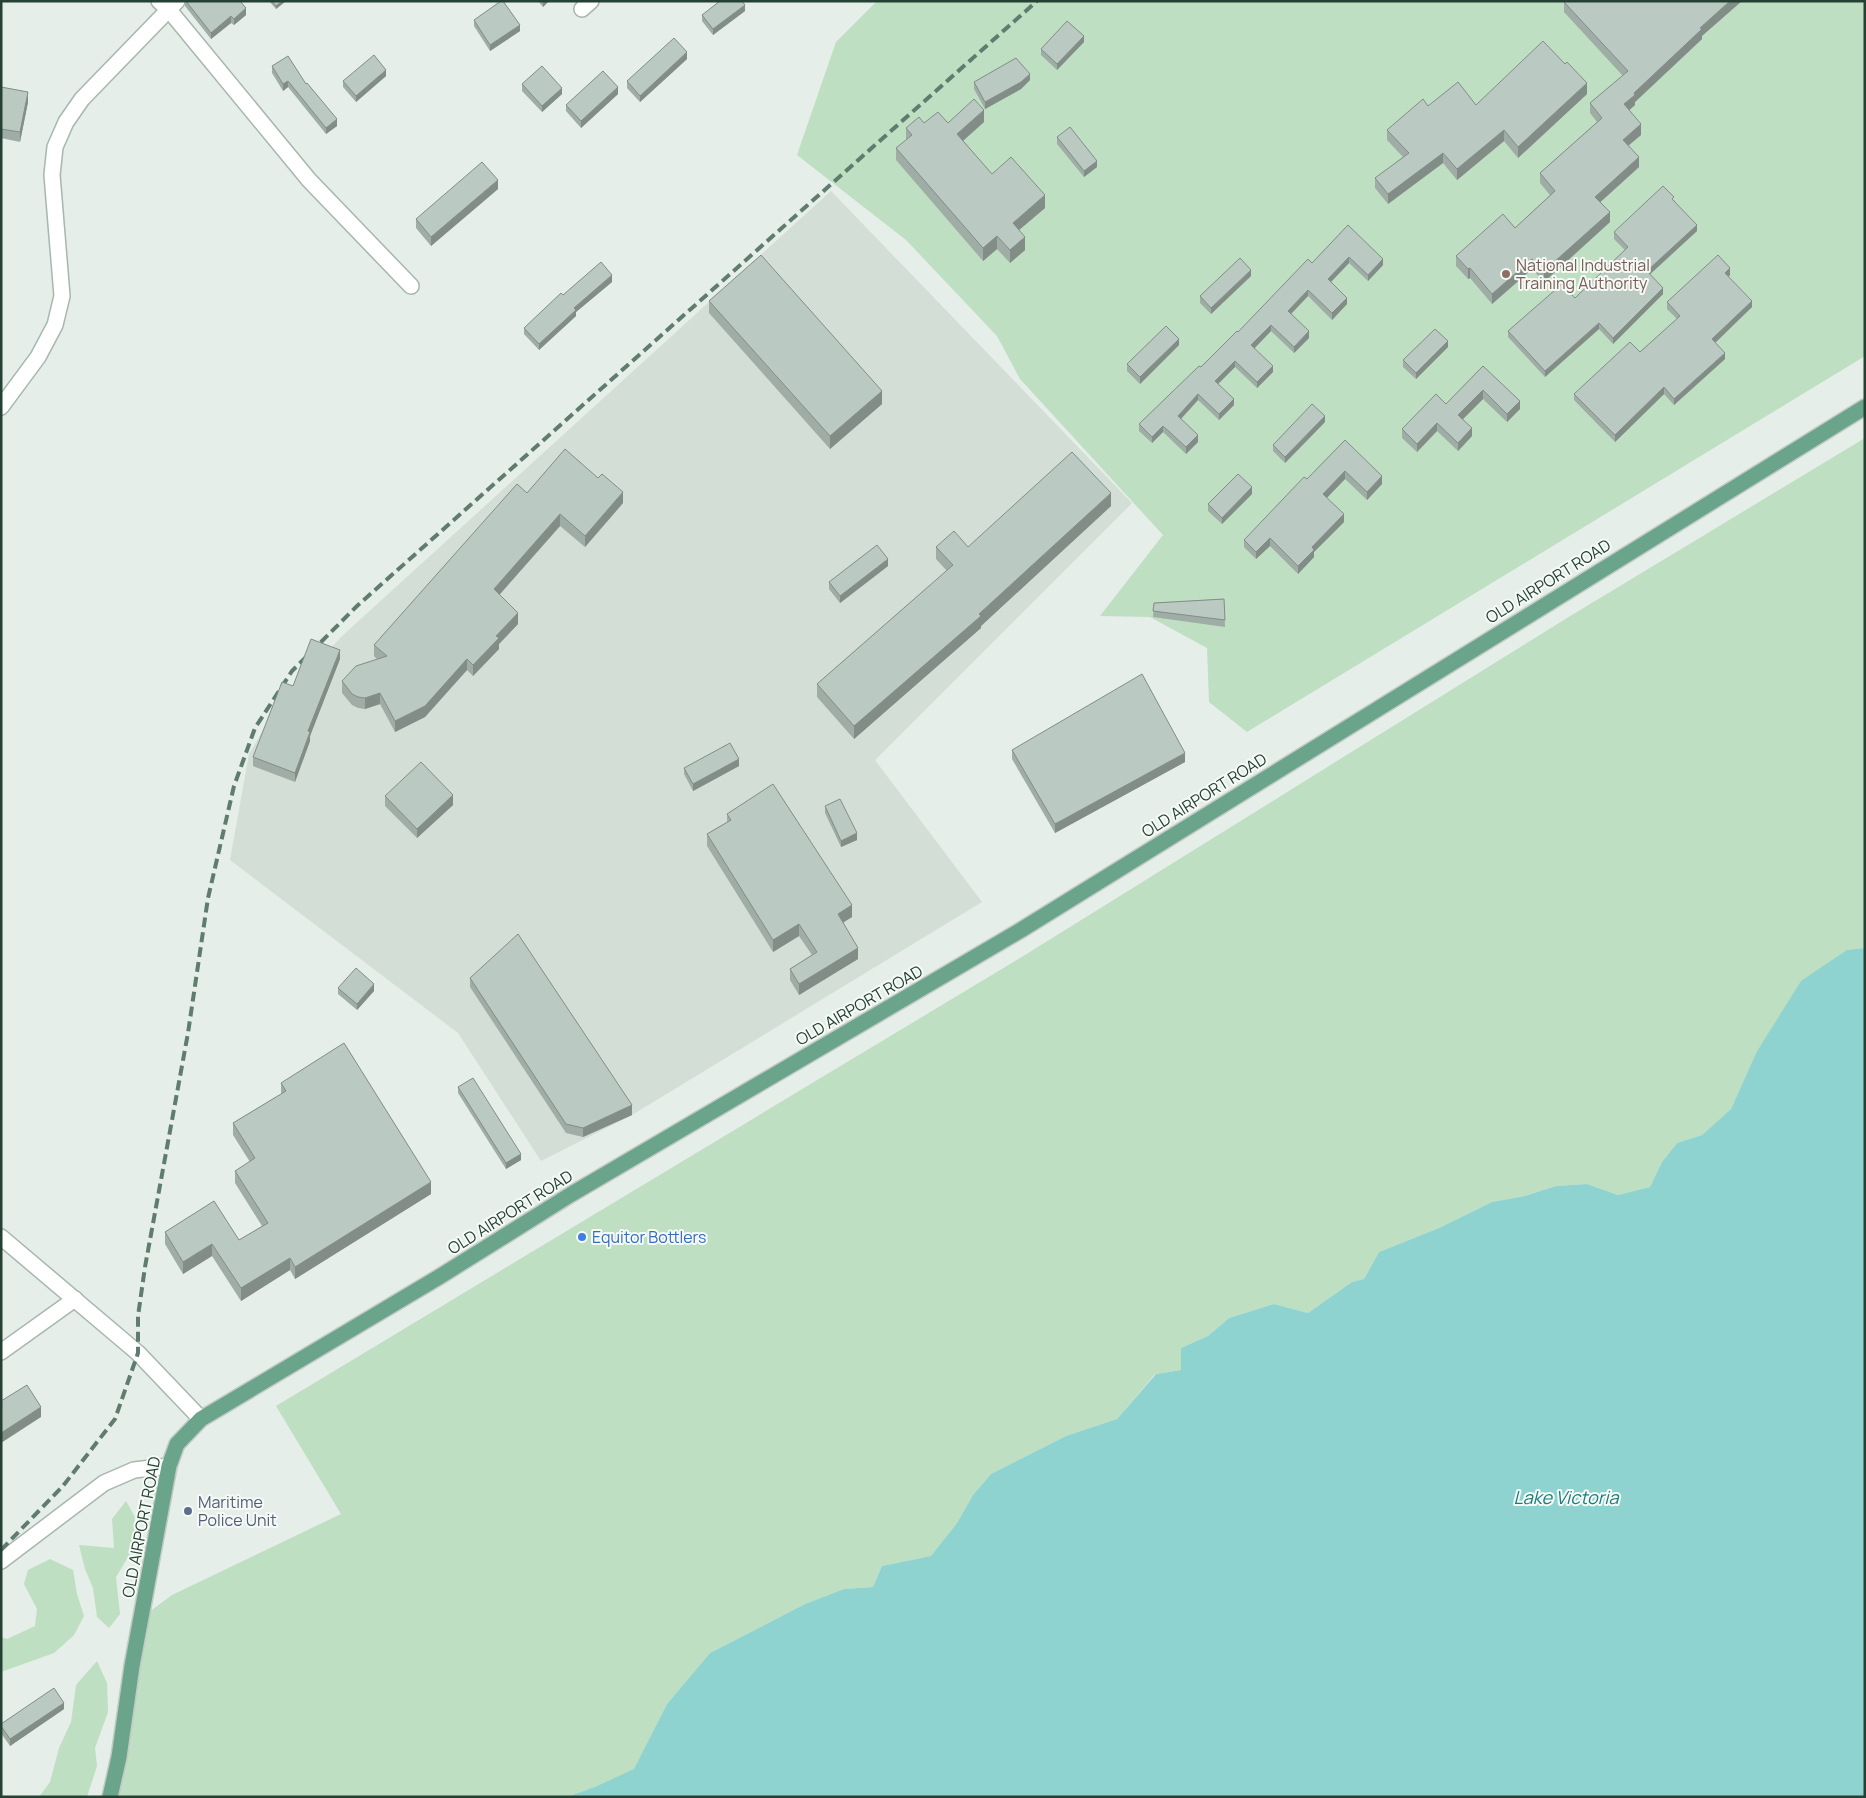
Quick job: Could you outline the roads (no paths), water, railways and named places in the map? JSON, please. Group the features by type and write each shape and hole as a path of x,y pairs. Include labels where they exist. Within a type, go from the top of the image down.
{"main road":[{"name":"OLD AIRPORT ROAD","path":"110,1797 119,1757 132,1666 169,1466 177,1444 201,1418 439,1277 570,1195 1021,930 1865,407"}],"street":[{"path":"1,407 38,356 55,325 62,296 52,175 55,147 66,122 82,99 168,4 309,180 411,286"},
{"path":"1,1237 138,1353 201,1418"},
{"path":"1,1352 75,1299"},
{"path":"1,1561 104,1483 134,1470 169,1466"}],"water":[{"name":"Lake Victoria","path":"1865,948 1865,1797 567,1797 634,1769 667,1704 710,1653 805,1604 844,1589 873,1587 882,1566 931,1556 957,1523 973,1495 991,1474 1066,1436 1117,1419 1156,1374 1181,1370 1181,1348 1208,1336 1229,1318 1274,1304 1308,1313 1352,1282 1364,1279 1379,1252 1439,1228 1492,1202 1525,1196 1556,1186 1587,1184 1618,1195 1650,1187 1662,1162 1677,1143 1702,1135 1731,1109 1756,1053 1801,981 1847,950"}],"railway":[{"path":"1,1550 63,1486 115,1419 138,1353 138,1316 145,1267 188,1033 208,898 234,786 255,728 292,671 357,606 1037,1"}],"place":[{"name":"National Industrial Training Authority","path":"1506,274"},
{"name":"Equitor Bottlers","path":"582,1237"},
{"name":"Maritime Police Unit","path":"188,1511"}]}
